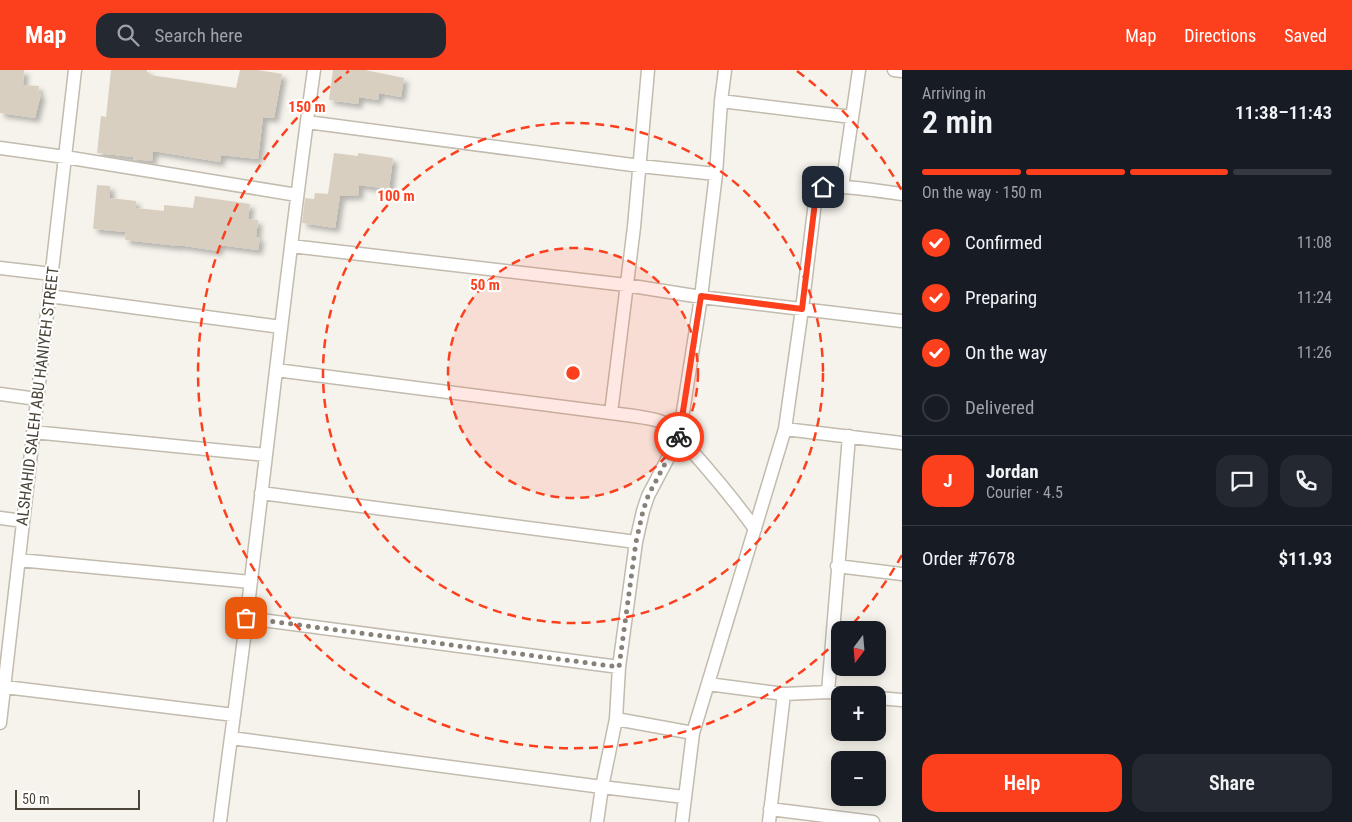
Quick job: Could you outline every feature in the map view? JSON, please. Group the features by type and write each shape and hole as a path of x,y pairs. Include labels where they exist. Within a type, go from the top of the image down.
{"street":[{"name":"ALSHAHID SALEH ABU HANIYEH STREET","path":"0,723 5,687 4,650 19,560 75,70"},
{"path":"220,822 251,582 280,327 314,70"},
{"path":"611,413 634,227 648,70"},
{"path":"597,822 616,720 619,667 636,542 648,496 679,437 701,296 716,174 725,70"},
{"path":"842,187 859,70"},
{"path":"894,70 902,71"},
{"path":"721,101 852,117"},
{"path":"307,122 640,166 716,174"},
{"path":"0,148 297,195"},
{"path":"682,822 693,733 785,429 816,194 823,187 842,187 902,194"},
{"path":"291,246 626,285 902,322"},
{"path":"0,268 52,274"},
{"path":"49,296 280,327"},
{"path":"276,370 611,413 663,423 679,437 734,501 755,529"},
{"path":"0,394 38,399"},
{"path":"785,429 902,443"},
{"path":"33,432 266,455"},
{"path":"828,692 848,436"},
{"path":"261,493 636,542"},
{"path":"0,518 23,521"},
{"path":"19,560 251,582"},
{"path":"838,566 902,574"},
{"path":"246,618 619,667"},
{"path":"708,684 784,694 831,692"},
{"path":"5,687 234,715"},
{"path":"769,822 784,694"},
{"path":"886,699 902,700"},
{"path":"616,720 693,733"},
{"path":"231,738 684,797"},
{"path":"770,809 873,822"}],"building":[{"path":"0,70 24,70 23,85 39,86 38,93 41,94 35,118 0,113"},
{"path":"111,70 147,70 150,75 236,88 240,70 258,70 282,74 274,118 263,117 258,159 221,155 220,162 153,151 152,161 97,153 101,116 106,117"},
{"path":"333,70 365,70 404,78 401,97 379,93 378,100 359,97 358,104 329,100"},
{"path":"334,153 358,156 358,153 393,158 389,189 359,185 359,195 340,196 335,228 302,223 305,198 314,199 315,193 328,194"},
{"path":"97,185 110,186 110,198 136,201 136,208 164,211 164,205 193,208 195,196 250,204 248,219 258,220 256,237 260,237 258,250 219,245 218,251 125,240 126,232 93,229"}],"way so far":[{"path":"246,618 619,667 636,542 643,511 648,496 679,437"}],"route":[{"path":"679,437 701,296 802,309 816,194 823,187"}]}
